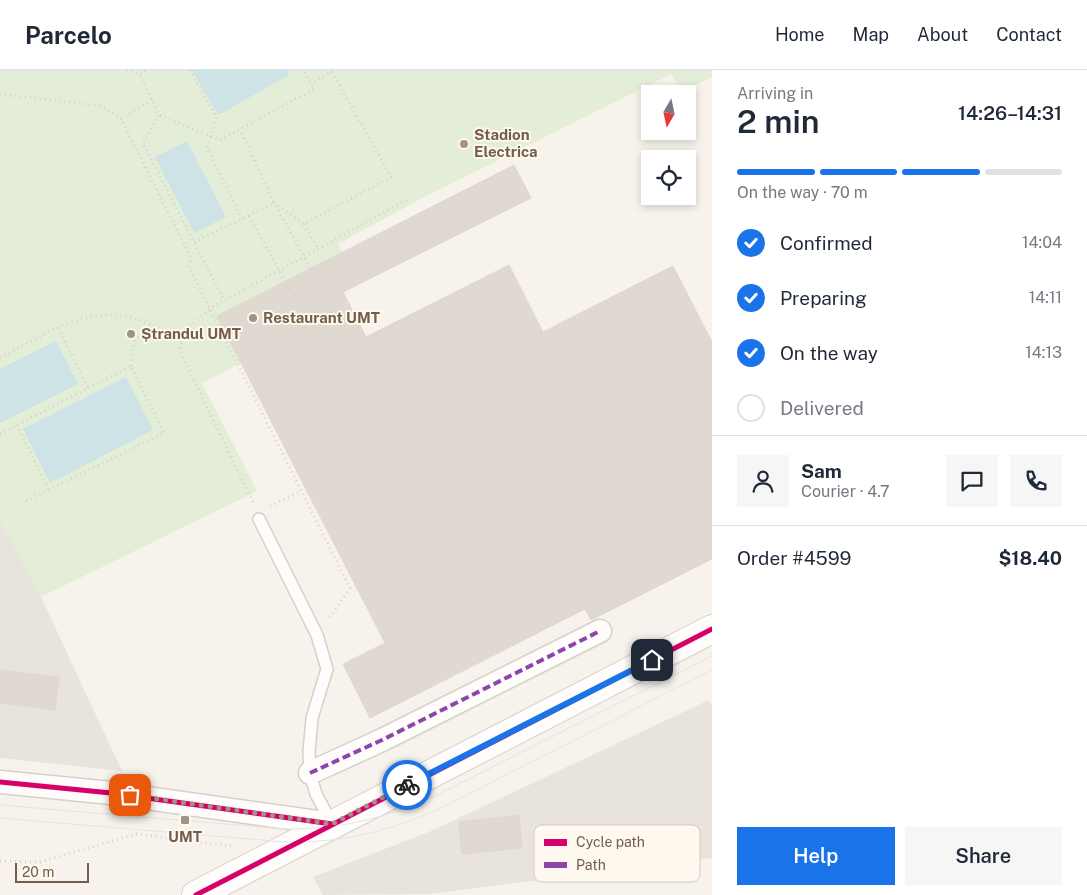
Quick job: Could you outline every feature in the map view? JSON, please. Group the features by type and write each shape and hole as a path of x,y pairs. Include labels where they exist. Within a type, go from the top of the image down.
{"street":[{"path":"196,895 712,629"},
{"path":"310,773 382,740 600,631"},
{"path":"0,782 111,793 332,824"}],"lane":[{"path":"259,516 317,635 327,669 309,736 310,773 316,794 332,824"}],"path":[{"path":"126,70 140,74 147,70"},
{"path":"190,70 217,118 207,147 242,219"},
{"path":"140,74 159,115 220,140 314,89 303,70"},
{"path":"304,224 391,177 332,72 310,83"},
{"path":"0,94 102,106 121,119 191,258 189,267 350,588 317,635"},
{"path":"121,119 152,100"},
{"path":"159,115 143,143 224,300"},
{"path":"240,130 274,203 310,268 295,297 249,216"},
{"path":"301,491 259,516 182,358 181,339 193,321 210,308 410,198"},
{"path":"274,203 304,224 318,249"},
{"path":"194,242 274,203"},
{"path":"0,358 58,328 86,318 115,315 152,325 181,339"},
{"path":"23,502 164,434 131,366 135,341 140,333 152,325"},
{"path":"58,328 88,388"},
{"path":"0,434 131,366"},
{"path":"16,426 48,489"},
{"path":"0,861 40,862 136,834 229,846"}],"shaded area":[{"path":"192,70 287,70 289,75 218,115"},
{"path":"187,141 226,217 194,233 155,157"},
{"path":"56,341 78,384 0,423 0,369"},
{"path":"126,377 153,430 50,483 23,429"},
{"path":"0,520 41,597 122,771 0,758"},
{"path":"709,700 712,705 712,858 700,860 700,825 534,825 534,881 430,894 323,895 313,877 431,831"}],"green space":[{"name":"Ștrandul UMT","path":"0,70 712,70 712,77 696,85 678,85 671,74 649,85 641,85 641,89 426,196 338,244 358,285 234,348 241,363 202,383 257,491 41,597 0,520"}],"building":[{"path":"514,165 531,198 343,292 366,337 509,265 543,332 673,266 712,342 712,559 591,620 585,609 370,718 343,664 385,643 217,316"},
{"path":"0,670 59,677 55,710 0,703"},
{"path":"519,815 522,848 462,854 459,822"}],"tram line":[{"path":"0,805 285,829 343,825 379,817 433,797 712,656"},
{"path":"0,818 285,842 345,838 382,830 439,809 712,670"}],"marked path":[{"path":"310,773 382,740 600,631"}],"cycle path":[{"path":"196,895 712,629"},
{"path":"0,782 111,793 332,824"}],"way so far":[{"path":"130,795 332,824 407,785"}],"place":[{"name":"Stadion Electrica","path":"464,144"},
{"name":"Restaurant UMT","path":"253,318"},
{"name":"Ștrandul UMT","path":"131,334"},
{"name":"UMT","path":"185,820"}],"route":[{"path":"407,785 652,660"}]}
